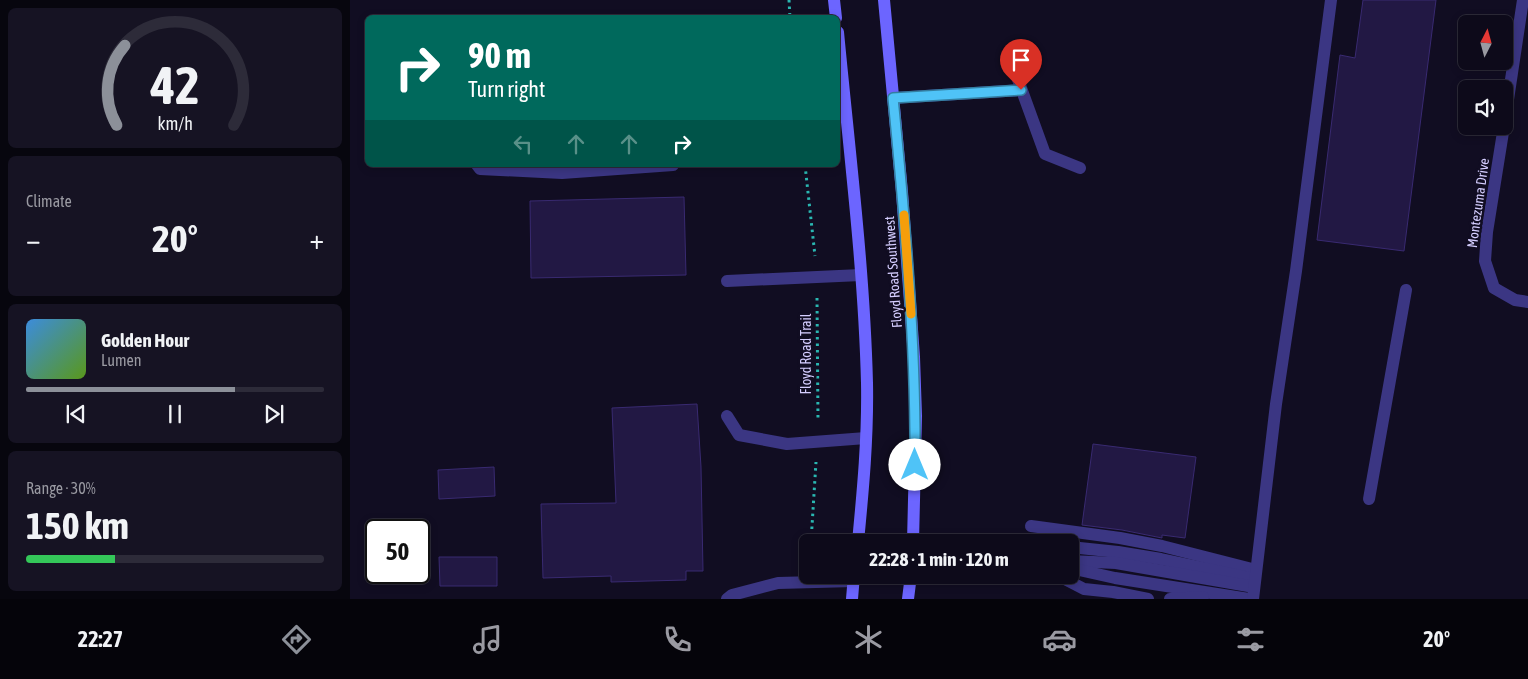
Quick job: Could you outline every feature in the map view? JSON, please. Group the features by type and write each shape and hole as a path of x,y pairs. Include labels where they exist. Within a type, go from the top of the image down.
{"main road":[{"path":"834,0 836,15"},
{"name":"Floyd Road Southwest","path":"884,0 902,192 914,357 917,534"},
{"path":"840,77 864,304 867,385 866,438 859,534"},
{"path":"852,599 853,584"},
{"path":"908,599 910,584"}],"street":[{"path":"1254,587 1276,404 1296,271 1331,0"},
{"name":"Montezuma Drive","path":"1511,80 1523,0"},
{"path":"1012,63 1045,154 1080,168"},
{"path":"893,98 1021,90"},
{"name":"Montezuma Drive","path":"1503,135 1487,232 1485,261 1494,288 1515,300 1528,302"},
{"path":"479,167 562,172 641,167"},
{"path":"727,281 861,275"},
{"path":"1369,499 1406,290"},
{"path":"727,416 739,435 787,444 866,438"},
{"path":"1031,526 1120,538 1162,546 1254,587"},
{"path":"1079,548 1161,559 1254,587"},
{"path":"1079,562 1116,564 1254,587"},
{"path":"1079,570 1115,578 1224,595"},
{"path":"726,599 732,595 778,583 799,582"},
{"path":"1074,584 1084,589 1113,592 1148,599"},
{"path":"1170,599 1224,595 1254,587"}],"path":[{"path":"789,0 790,15"},
{"name":"Floyd Road Trail","path":"806,167 817,277 818,442 812,534"}],"building":[{"path":"1363,0 1436,0 1404,251 1317,240 1340,55 1355,58"},
{"path":"684,197 686,275 531,278 530,201"},
{"path":"697,404 701,467 703,571 686,571 686,580 611,582 611,576 543,578 541,504 616,503 612,408"},
{"path":"1093,444 1196,457 1185,538 1162,535 1162,538 1082,525"},
{"path":"494,467 495,496 439,499 438,470"},
{"path":"439,557 497,557 497,586 440,586"}],"slow traffic":[{"path":"904,215 911,314"}],"route":[{"path":"915,465 914,357 893,98 1021,90"}]}
